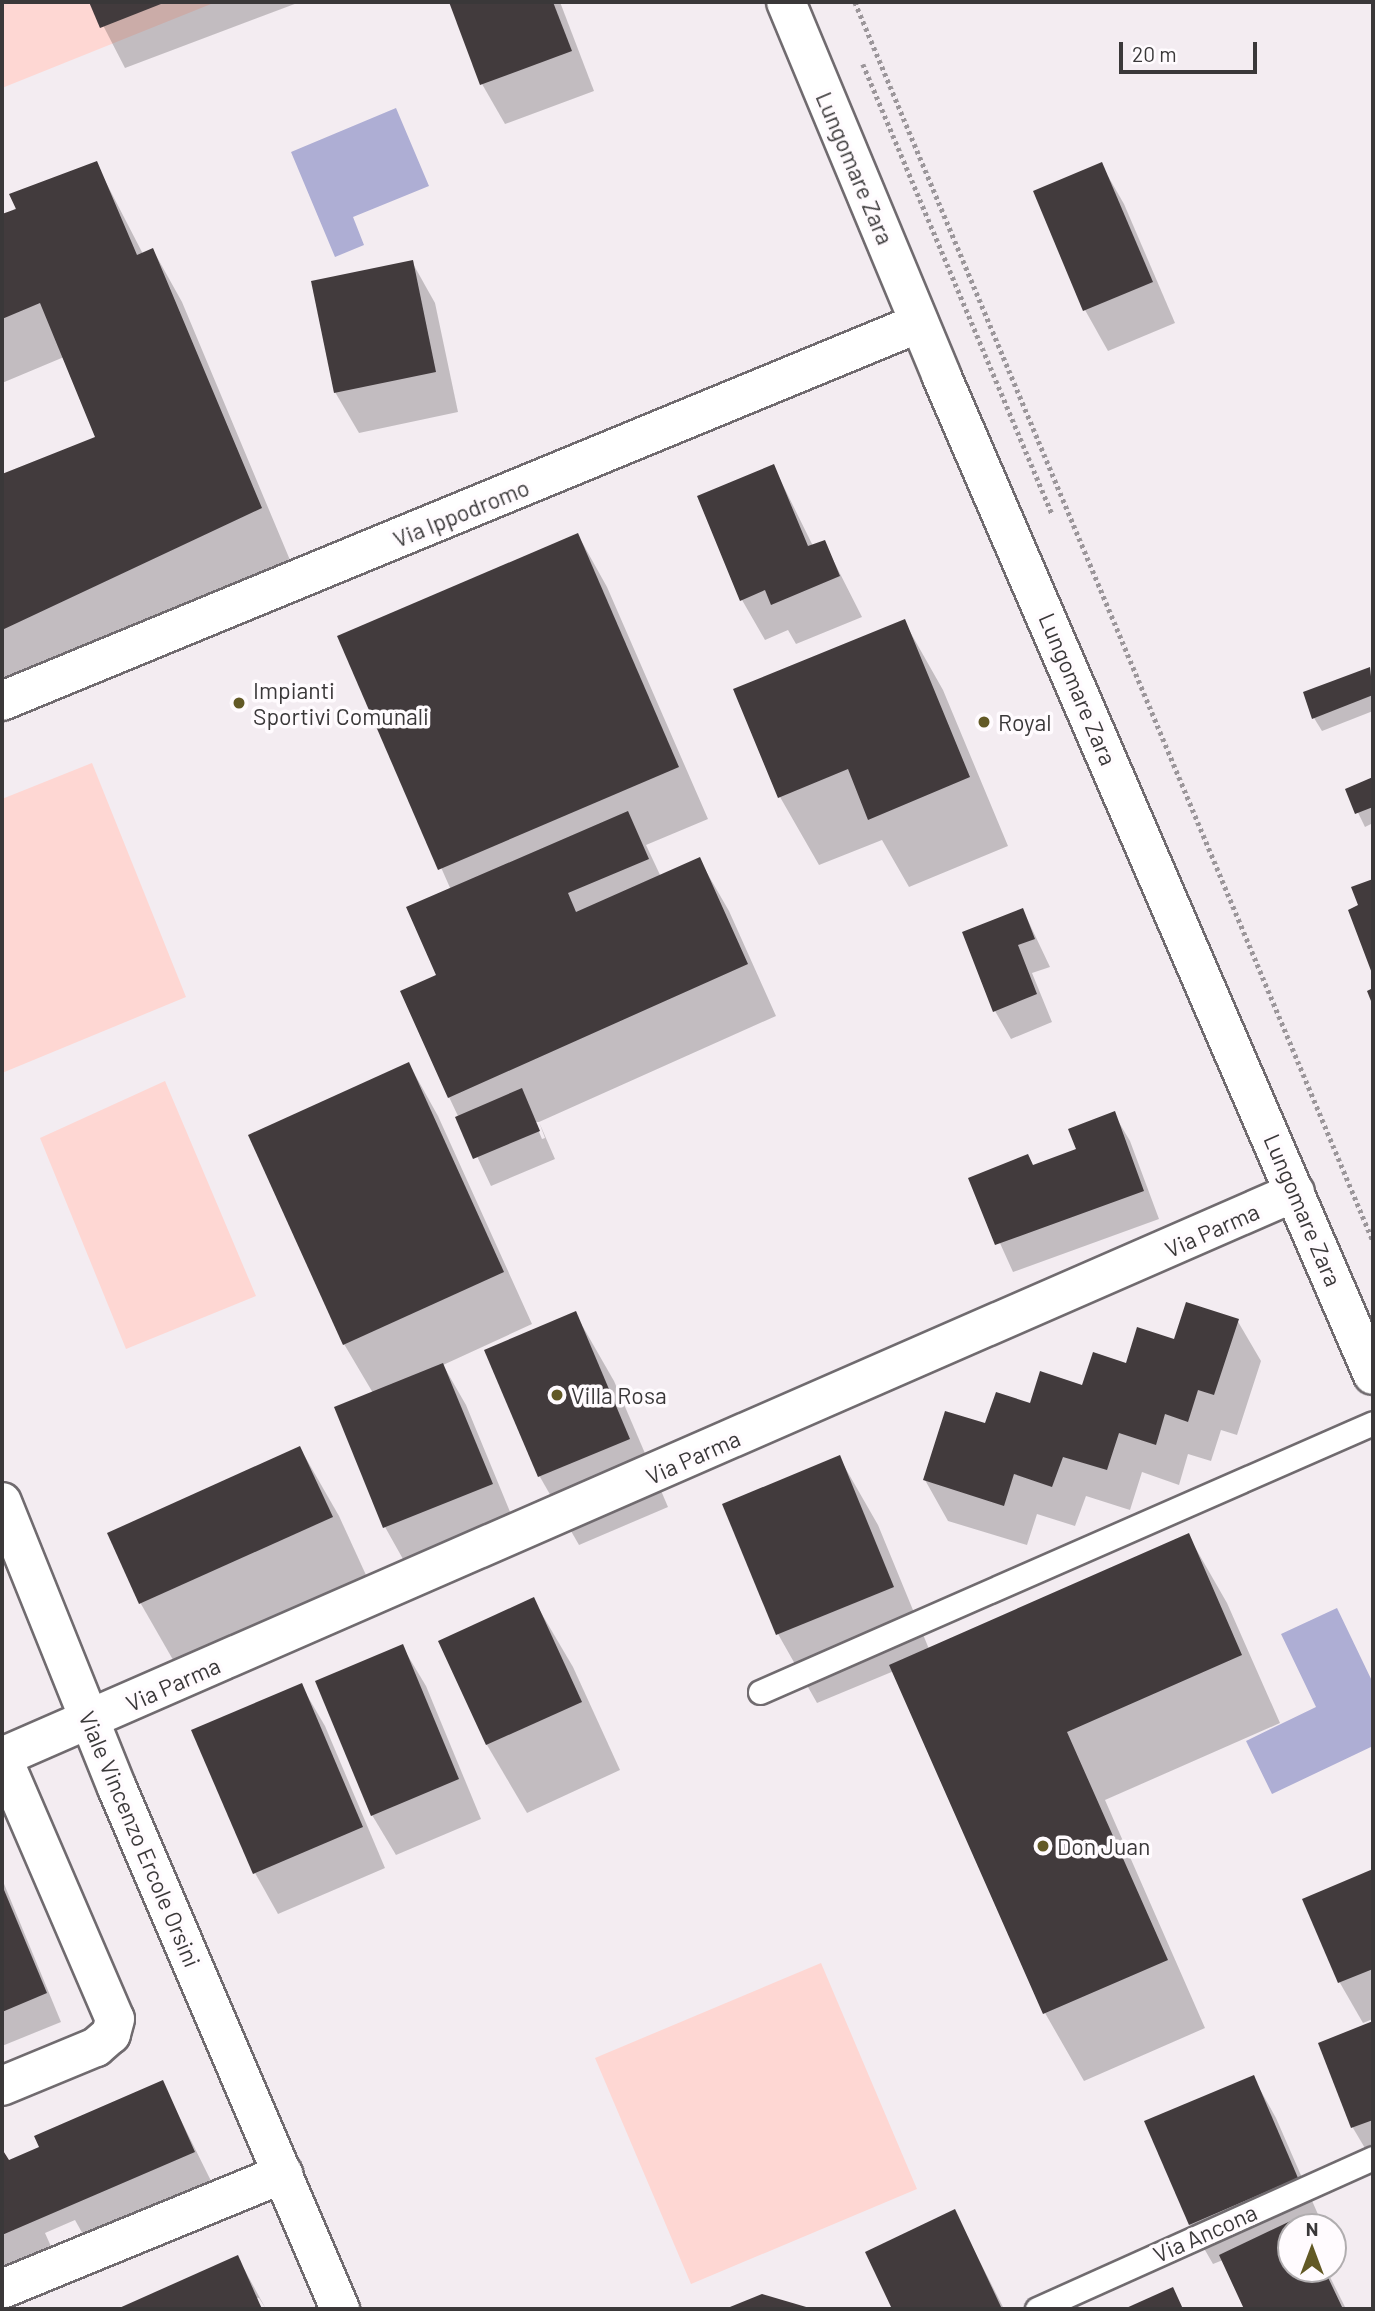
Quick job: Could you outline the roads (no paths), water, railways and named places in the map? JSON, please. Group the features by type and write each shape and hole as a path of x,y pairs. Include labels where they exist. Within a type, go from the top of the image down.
{"street":[{"name":"Lungomare Zara","path":"786,2 919,323 1373,1375"},
{"name":"Via Ippodromo","path":"2,701 919,323"},
{"name":"Via Parma","path":"2,1757 1295,1192"},
{"name":"Viale Vincenzo Ercole Orsini","path":"2,1502 90,1720 340,2309"},
{"path":"2,1757 115,2019 111,2034 96,2047 2,2086"},
{"path":"2,2289 283,2174"}],"lane":[{"path":"760,1692 1373,1423"},
{"name":"Via Ancona","path":"1037,2309 1373,2158"}],"water":[{"path":"396,108 429,186 353,217 364,245 335,257 291,152"},
{"path":"1337,1608 1373,1683 1373,1746 1272,1794 1246,1741 1316,1707 1281,1634"}],"place":[{"name":"Impianti Sportivi Comunali","path":"239,703"},
{"name":"Royal","path":"984,722"},
{"name":"Villa Rosa","path":"557,1395"},
{"name":"Don Juan","path":"1043,1846"}]}
